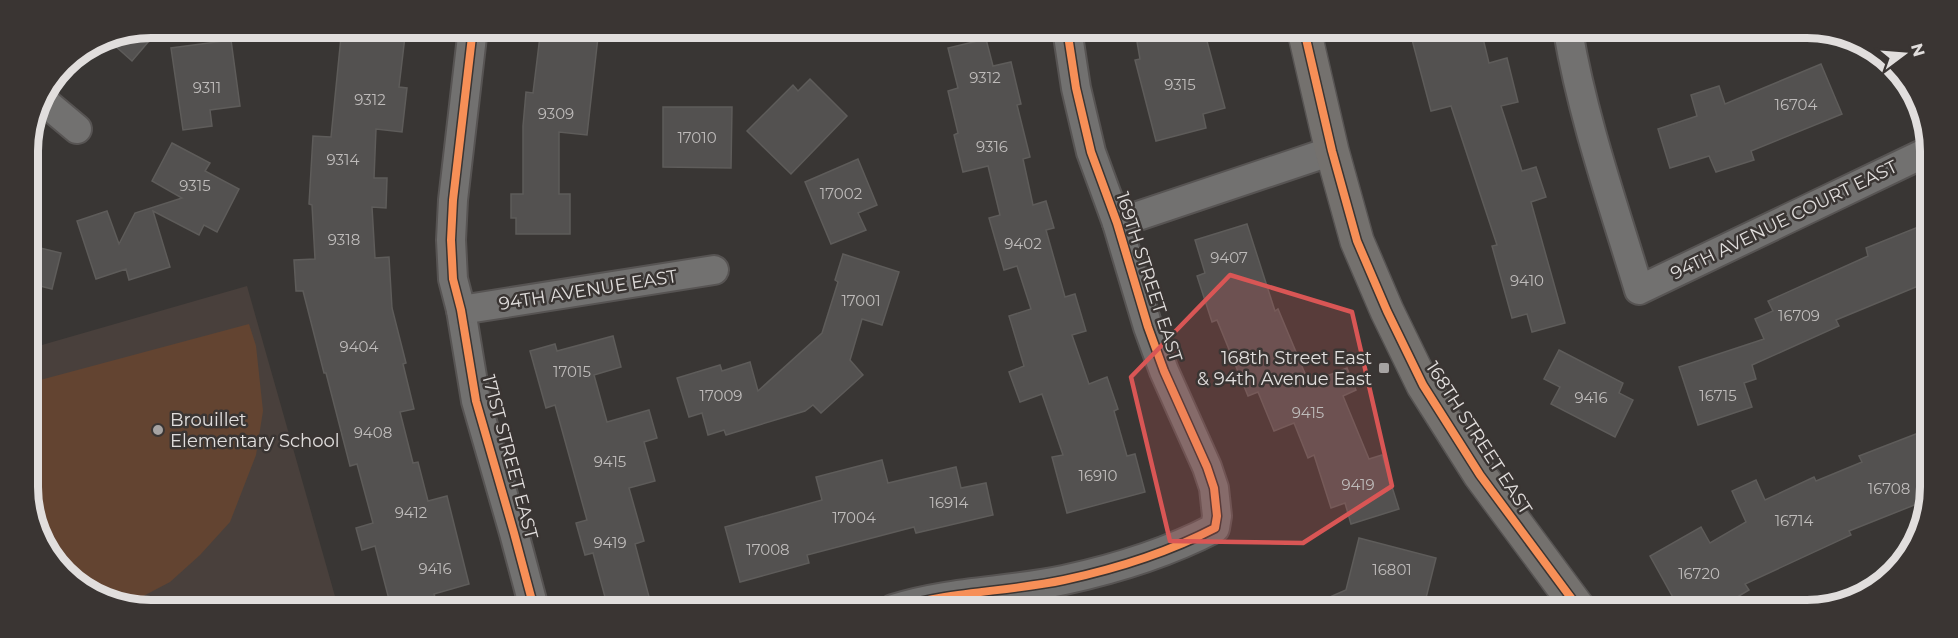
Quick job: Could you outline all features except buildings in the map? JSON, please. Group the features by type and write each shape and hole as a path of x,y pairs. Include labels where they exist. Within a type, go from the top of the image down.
{"street":[{"name":"171ST STREET EAST","path":"472,38 454,188 451,240 453,279 461,310 476,401 532,600"},
{"name":"169TH STREET EAST","path":"928,600 1064,580 1158,554 1215,528 1217,516 1214,488 1208,467 1160,360 1117,223 1091,152 1076,88 1068,38"},
{"name":"168TH STREET EAST","path":"1306,38 1332,151 1357,241 1387,312 1423,385 1480,475 1573,600"},
{"name":"94TH AVENUE COURT EAST","path":"1569,38 1574,66 1594,141 1639,290 1920,155"},
{"path":"47,104 77,129"},
{"path":"1117,223 1332,151"},
{"name":"94TH AVENUE EAST","path":"461,310 714,270"}],"highlighted area":[{"path":"1230,275 1352,312 1392,486 1303,543 1170,541 1131,377"}],"shaded area":[{"name":"Brouillet Elementary School","path":"247,286 336,600 135,600 107,592 70,568 49,538 40,510 38,495 38,346"},
{"name":"Brouillet Elementary School","path":"249,324 256,346 263,411 256,455 230,522 200,555 170,582 136,600 121,597 107,592 82,577 70,568 56,550 43,524 38,495 38,381"}],"cycle path":[{"path":"472,38 453,200 451,240 453,279 461,310 476,401 532,600"},
{"path":"930,600 1083,576 1160,552 1215,528 1217,516 1214,488 1207,467 1164,371 1148,327 1117,223 1091,152 1076,88 1068,38"},
{"path":"1306,38 1332,151 1357,241 1387,311 1423,385 1480,475 1573,600"}],"place":[{"name":"168th Street East & 94th Avenue East","path":"1384,368"},
{"name":"Brouillet Elementary School","path":"158,430"}]}
